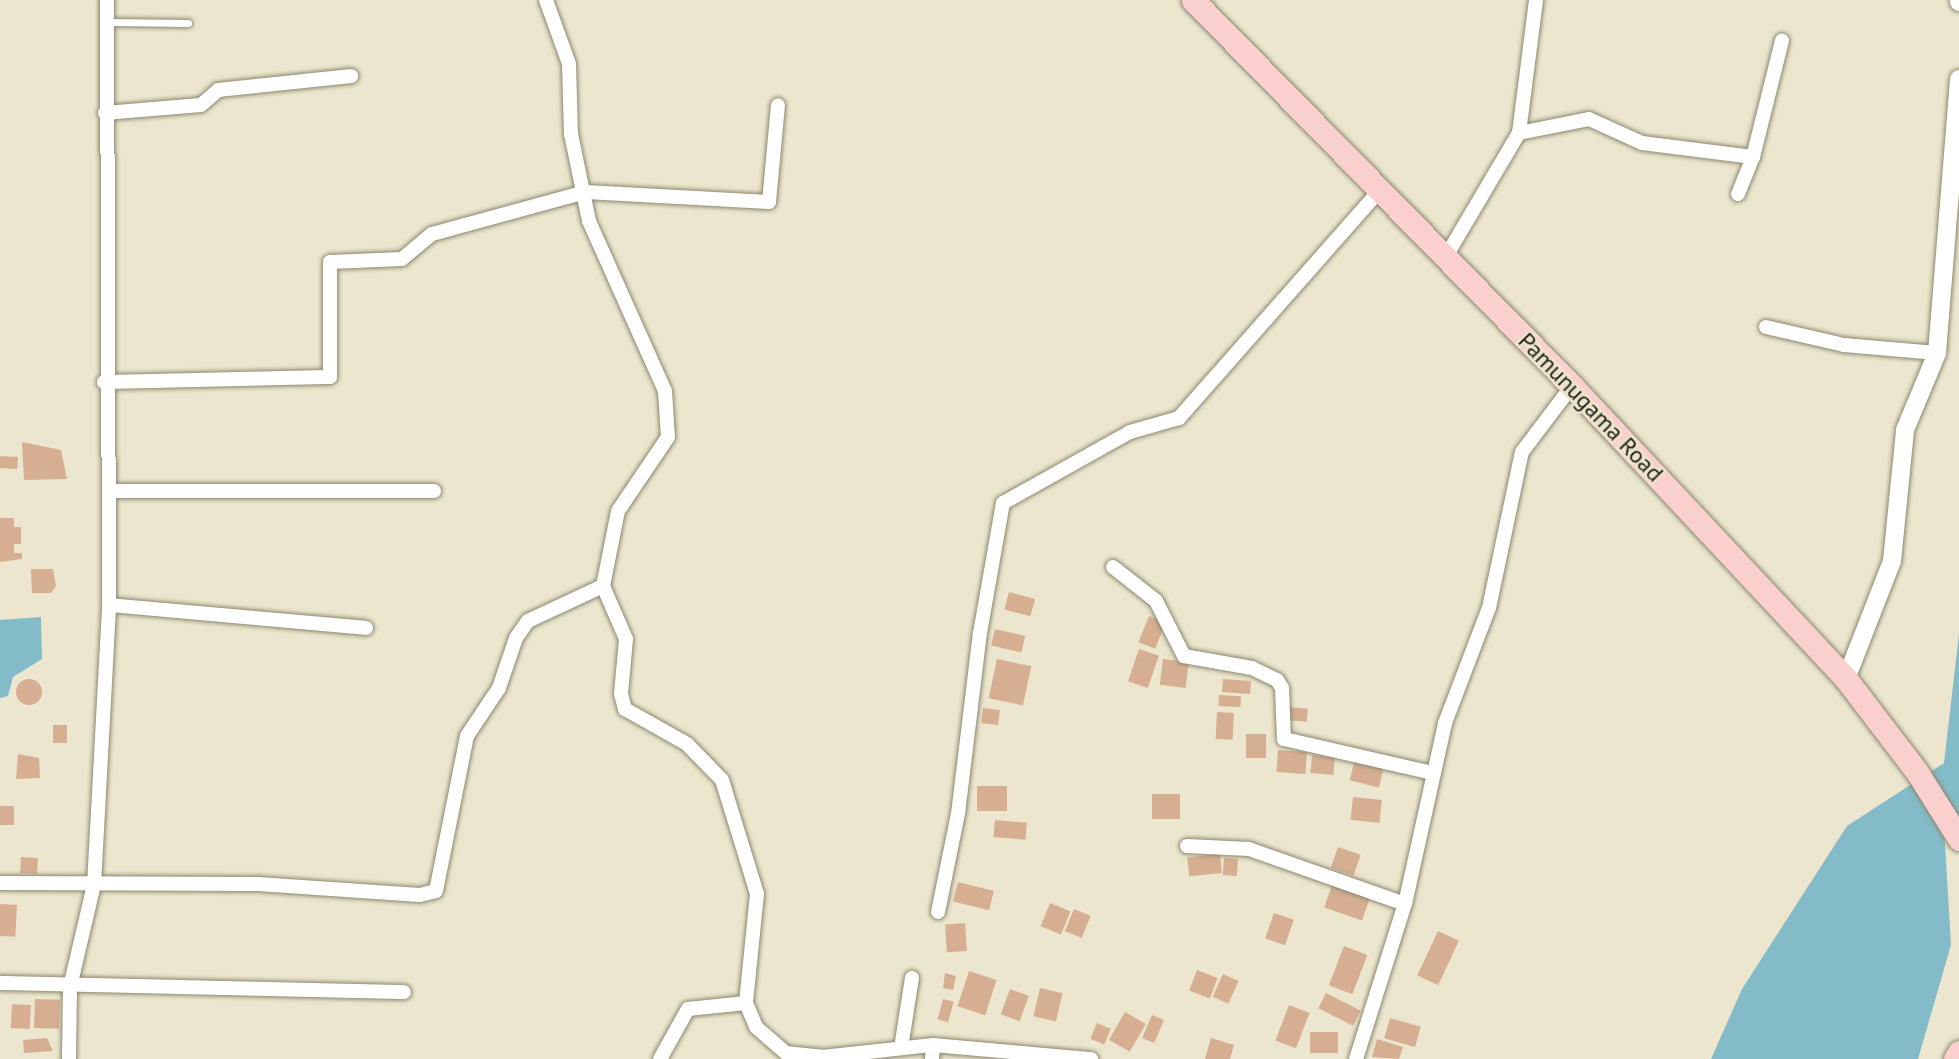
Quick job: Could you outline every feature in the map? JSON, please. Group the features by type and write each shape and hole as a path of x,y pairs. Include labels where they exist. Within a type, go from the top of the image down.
{"main road":[{"name":"Pamunugama Road","path":"1193,0 1572,386 1846,679 1917,772 1959,839"},
{"path":"1955,1059 1959,1052"}],"street":[{"path":"69,1059 70,987 94,885 109,605 112,491 104,382 104,113 107,0"},
{"path":"545,0 569,64 571,134 586,192 589,221 665,391 668,437 618,511 603,586 626,639 625,709 687,744 715,768 754,867 758,919 746,1003 767,1042 786,1053 822,1058 901,1048 933,1052 1091,1059"},
{"path":"1445,258 1519,133 1536,0"},
{"path":"1738,194 1753,157 1782,41"},
{"path":"104,113 201,105 218,90 351,76"},
{"path":"1846,679 1892,561 1905,430 1937,353 1959,79"},
{"path":"104,382 330,377 330,262 402,259 432,234 586,192 769,202 778,105"},
{"path":"1519,133 1589,119 1642,143 1753,157"},
{"path":"938,912 958,814 979,633 1003,503 1130,432 1179,418 1380,190"},
{"path":"1766,327 1844,345 1937,353"},
{"path":"1356,1059 1405,904 1432,773 1489,608 1522,452 1572,386"},
{"path":"112,491 434,491"},
{"path":"1113,566 1156,601 1184,656 1252,668 1276,681 1282,688 1284,739 1432,773"},
{"path":"0,883 258,884 420,895 436,891 467,736 499,688 516,638 528,621 603,586"},
{"path":"109,605 366,628"},
{"path":"1187,846 1249,849 1405,904"},
{"path":"901,1048 912,978"},
{"path":"0,983 70,987 404,992"},
{"path":"660,1059 688,1009 746,1003"}],"lane":[{"path":"107,22 188,23"}],"water":[{"path":"41,617 42,659 13,677 8,696 0,698 0,620"},
{"path":"1959,634 1959,814 1944,828 1951,945 1918,1059 1711,1059 1742,989 1847,826 1944,763"}],"building":[{"path":"22,442 61,450 67,479 24,480"},
{"path":"0,456 18,457 17,469 0,468"},
{"path":"0,518 14,518 14,527 21,527 21,544 14,544 14,553 22,553 22,559 0,562"},
{"path":"31,569 53,569 56,586 51,593 32,593"},
{"path":"1009,592 1035,599 1030,616 1004,609"},
{"path":"1149,616 1166,623 1155,649 1139,642"},
{"path":"995,629 1025,636 1021,653 991,646"},
{"path":"1139,649 1159,656 1148,688 1128,681"},
{"path":"997,659 1031,666 1023,705 989,698"},
{"path":"1163,659 1189,662 1186,688 1160,685"},
{"path":"29,679 39,682 42,692 39,702 29,705 19,702 16,692 19,682"},
{"path":"1223,679 1251,681 1250,694 1222,692"},
{"path":"1219,695 1241,696 1240,707 1218,706"},
{"path":"1287,707 1308,709 1307,722 1286,720"},
{"path":"983,708 1000,710 998,725 981,723"},
{"path":"1217,712 1234,713 1233,740 1216,739"},
{"path":"53,725 67,725 67,743 53,743"},
{"path":"1246,734 1266,734 1266,758 1246,758"},
{"path":"1278,750 1307,752 1305,774 1276,772"},
{"path":"18,754 39,758 40,778 16,779"},
{"path":"1312,755 1335,757 1333,775 1310,773"},
{"path":"1355,759 1384,766 1379,788 1350,780"},
{"path":"977,786 1007,786 1007,811 977,811"},
{"path":"1152,794 1180,794 1180,819 1152,819"},
{"path":"1353,797 1382,800 1379,823 1351,820"},
{"path":"0,806 14,806 14,825 0,825"},
{"path":"995,820 1027,823 1025,840 994,837"},
{"path":"1338,847 1361,855 1354,876 1331,868"},
{"path":"1220,854 1222,873 1189,876 1187,857"},
{"path":"21,857 38,858 37,874 20,873"},
{"path":"1224,858 1238,859 1237,876 1223,875"},
{"path":"958,882 994,891 989,910 953,901"},
{"path":"1333,882 1371,895 1362,921 1324,908"},
{"path":"1050,903 1070,911 1061,934 1041,926"},
{"path":"0,904 17,905 15,937 0,936"},
{"path":"1074,909 1091,916 1082,938 1065,931"},
{"path":"1274,913 1294,920 1285,945 1265,939"},
{"path":"965,923 967,951 947,952 945,924"},
{"path":"1438,931 1459,941 1438,985 1417,975"},
{"path":"1344,946 1367,955 1352,994 1329,985"},
{"path":"1197,970 1218,978 1210,998 1189,991"},
{"path":"969,971 997,980 985,1015 958,1006"},
{"path":"945,973 956,976 953,990 943,988"},
{"path":"1223,974 1239,981 1228,1004 1213,997"},
{"path":"1040,988 1062,993 1056,1021 1033,1016"},
{"path":"1010,989 1029,996 1020,1021 1001,1014"},
{"path":"1326,993 1361,1011 1353,1026 1318,1008"},
{"path":"35,999 60,1000 59,1029 34,1028"},
{"path":"943,999 954,1002 948,1022 938,1019"},
{"path":"12,1004 31,1005 30,1029 11,1028"},
{"path":"1289,1005 1310,1013 1296,1048 1275,1040"},
{"path":"1125,1012 1146,1024 1130,1052 1109,1040"},
{"path":"1152,1015 1164,1020 1154,1043 1142,1038"},
{"path":"1390,1018 1421,1027 1415,1047 1384,1038"},
{"path":"1097,1023 1111,1029 1104,1045 1090,1039"},
{"path":"1310,1032 1338,1032 1338,1053 1310,1053"},
{"path":"47,1038 53,1051 24,1053 23,1040"},
{"path":"1211,1038 1234,1045 1230,1059 1205,1059"},
{"path":"1377,1039 1403,1047 1399,1059 1372,1057"}]}
